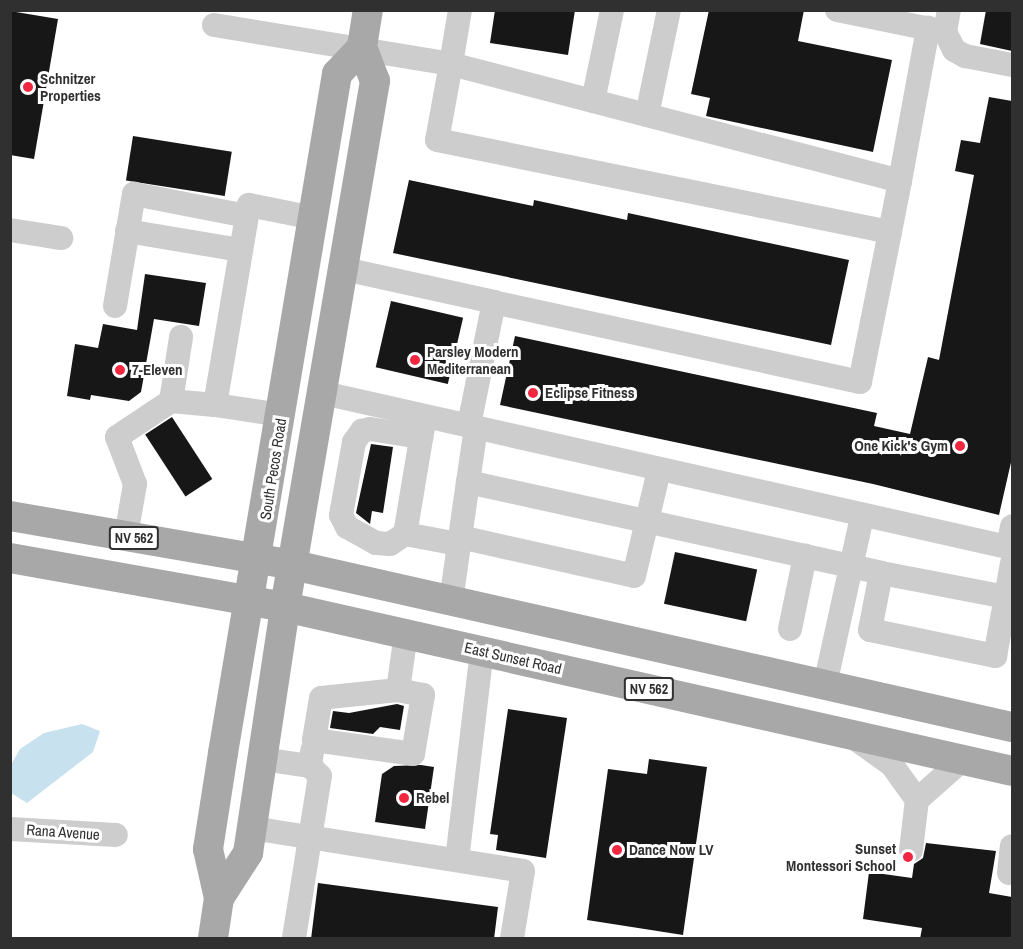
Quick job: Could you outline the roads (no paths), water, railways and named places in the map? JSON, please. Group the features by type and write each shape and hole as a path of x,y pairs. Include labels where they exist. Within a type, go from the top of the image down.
{"main road":[{"name":"South Pecos Road","path":"219,898 248,853 285,607 375,81 363,47 368,10"},
{"name":"South Pecos Road","path":"213,939 219,898 208,849 337,74 363,47"},
{"name":"NV 562","path":"10,516 293,565 1012,727"},
{"name":"East Sunset Road","path":"10,558 285,607 1012,771"},
{"path":"649,689 659,681 681,679 777,697 819,693 825,685"},
{"path":"838,732 846,714 866,713 948,725 964,723 972,718"}],"street":[{"path":"460,10 437,140 890,232"},
{"path":"593,101 612,10"},
{"path":"647,115 669,10"},
{"path":"837,10 940,24"},
{"path":"940,24 954,50 965,56 1012,65"},
{"path":"344,269 860,382 900,181 940,24"},
{"path":"214,25 363,47 451,64 900,181"},
{"path":"115,306 134,194 247,216"},
{"path":"214,405 249,205 314,218"},
{"path":"10,230 61,238"},
{"path":"128,231 240,250"},
{"path":"451,601 468,482 472,426 494,302"},
{"path":"171,401 181,337"},
{"path":"323,393 425,413 862,517 1011,546 1006,597 995,656 870,630 881,573"},
{"path":"126,536 135,484 117,437 171,401 282,415"},
{"path":"405,534 425,413"},
{"path":"421,437 370,429 362,431 354,442 341,515 347,527 376,543 390,544 405,534 459,541 634,576 659,470"},
{"path":"468,482 881,573 1006,597"},
{"path":"825,685 862,517"},
{"path":"790,629 805,556"},
{"path":"398,690 406,634"},
{"path":"457,860 482,651"},
{"path":"310,766 314,740 321,698 398,690 423,695 413,754 314,740"},
{"path":"838,732 870,747 892,765 917,800"},
{"path":"262,759 310,766 320,776 294,939"},
{"path":"911,850 917,800 962,760"},
{"path":"252,828 523,871 512,939"},
{"name":"Rana Avenue","path":"10,829 116,836"},
{"path":"1009,873 1012,846"}],"water":[{"path":"82,724 100,731 93,752 27,803 11,793 12,763 20,749 44,733"}],"place":[{"name":"Schnitzer Properties","path":"28,87"},
{"name":"Parsley Modern Mediterranean","path":"415,360"},
{"name":"7-Eleven","path":"120,370"},
{"name":"Eclipse Fitness","path":"533,393"},
{"name":"One Kick's Gym","path":"960,446"},
{"name":"Rebel","path":"404,798"},
{"name":"Dance Now LV","path":"617,850"},
{"name":"Sunset Montessori School","path":"908,857"}]}
